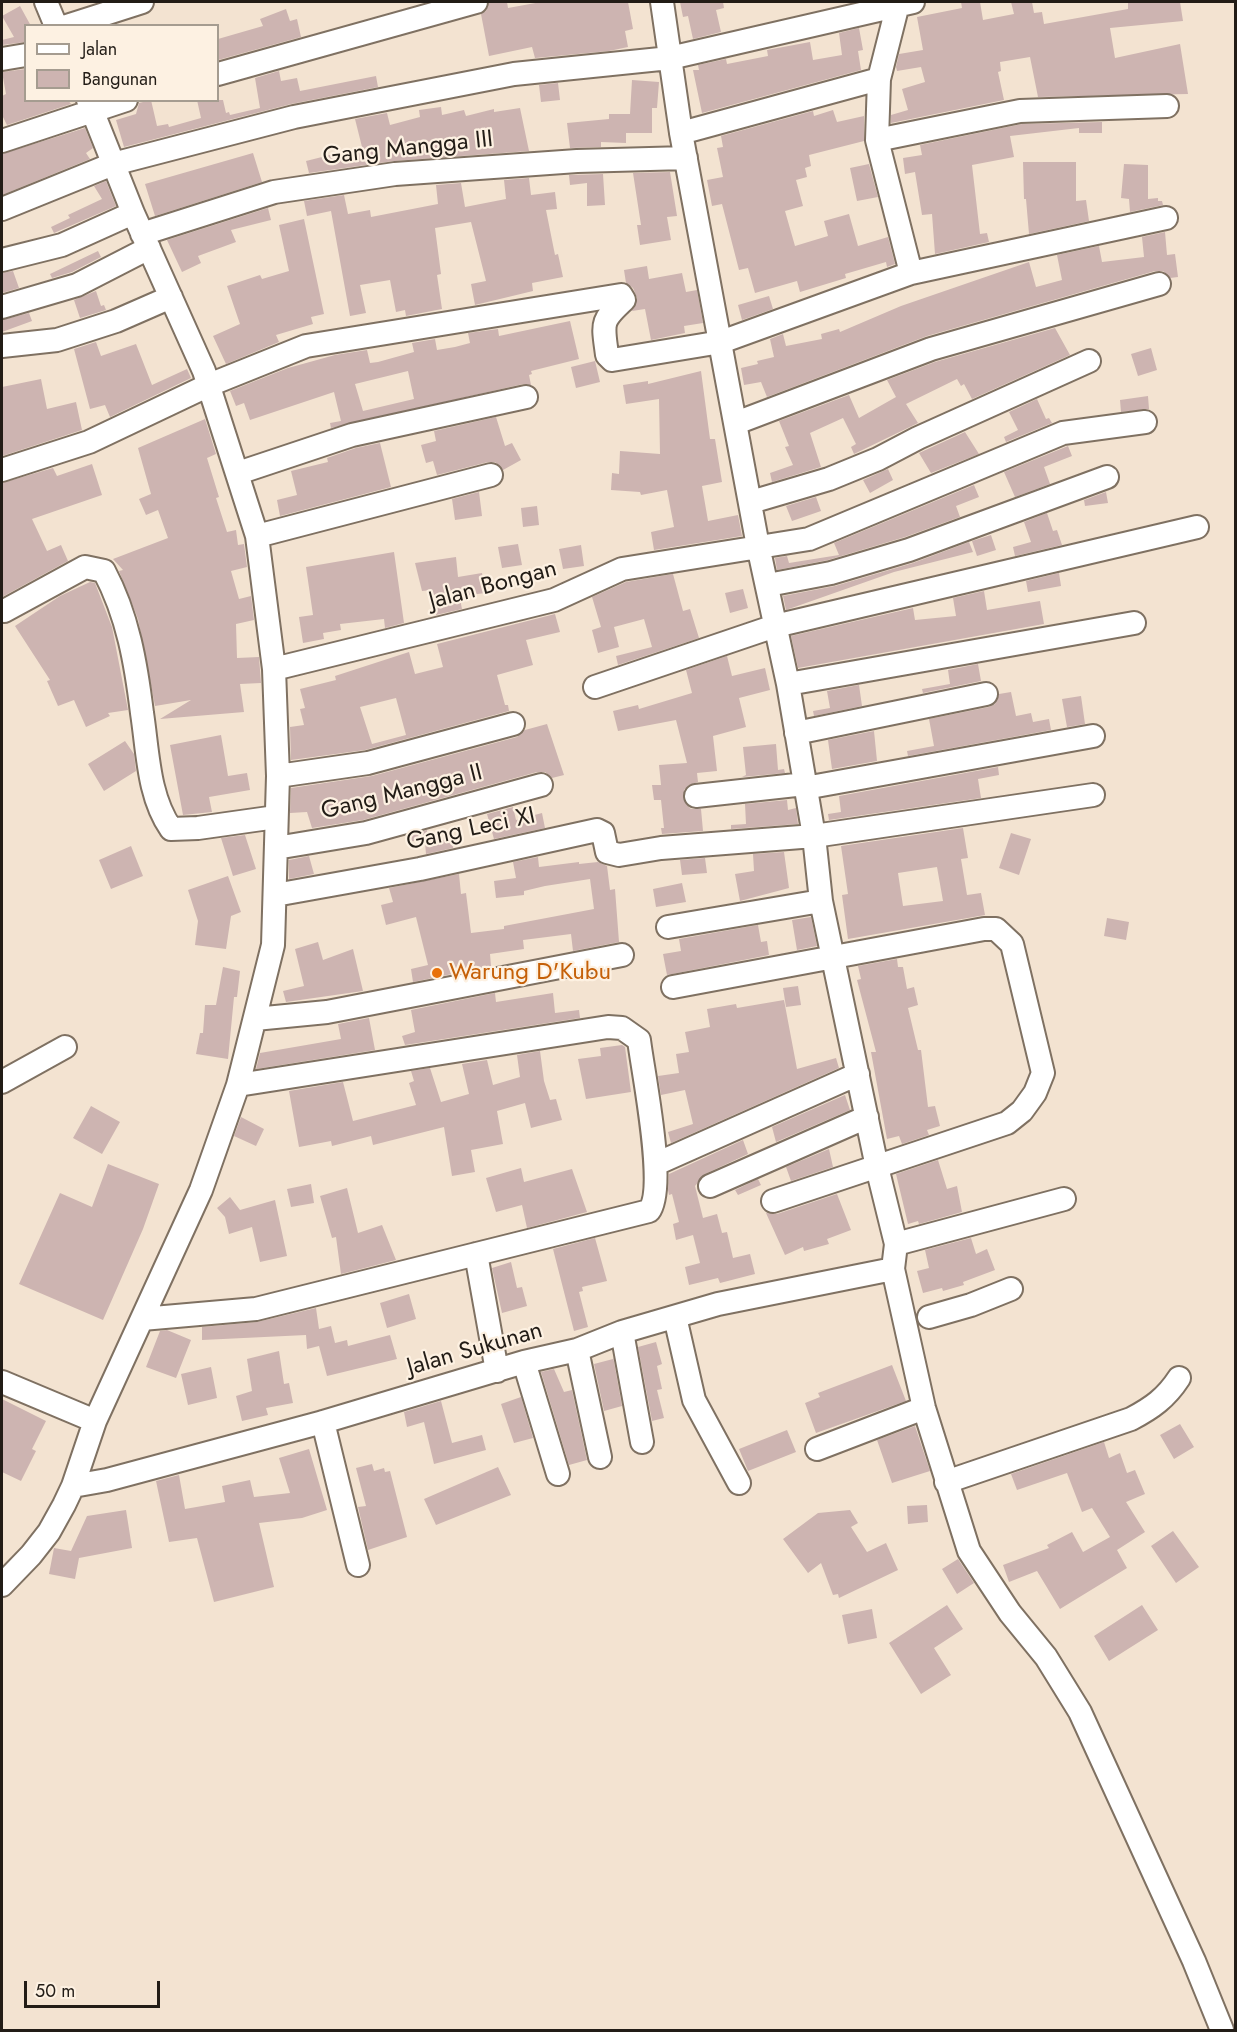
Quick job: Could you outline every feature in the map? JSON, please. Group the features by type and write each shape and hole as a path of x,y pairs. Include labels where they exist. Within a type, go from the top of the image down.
{"street":[{"path":"46,2 55,24"},
{"path":"73,24 142,2"},
{"path":"219,74 476,2"},
{"path":"662,2 681,133 788,684 814,837 821,901 877,1167 896,1244 892,1269 918,1320 924,1408 969,1551 1010,1613 1046,1657 1080,1712 1194,1961 1222,2031"},
{"path":"2,209 113,164 294,117 514,74 670,58 905,3"},
{"path":"905,3 879,79 877,140 911,273"},
{"path":"2,59 24,55"},
{"path":"681,133 879,79"},
{"path":"2,141 90,105 112,102"},
{"path":"2,1585 49,1532 73,1486 95,1421 201,1190 238,1085 273,945 278,776 274,669 257,536 209,386 133,213 90,105"},
{"path":"877,140 1020,111 1167,106"},
{"name":"Gang Mangga III","path":"2,307 77,285 146,241 274,192 395,174 577,161 686,158"},
{"path":"2,260 62,245 133,213"},
{"path":"2,470 89,442 209,386 306,346 621,295 624,300 608,314 605,323 608,355 612,360 721,342 911,273 1166,218"},
{"path":"736,423 931,349 1159,284"},
{"path":"2,346 57,340 116,321 171,297"},
{"path":"751,502 829,479 878,459 918,438 1089,361"},
{"path":"238,473 352,435 526,397"},
{"name":"Jalan Bongan","path":"274,669 554,600 622,569 809,539 1063,433 1145,422"},
{"path":"257,536 491,476"},
{"path":"768,585 831,573 909,550 1107,477"},
{"path":"595,687 775,626 1197,527"},
{"path":"4,611 86,567 104,571 128,628 150,775 165,821 171,829 198,828 276,817"},
{"path":"788,684 1134,623"},
{"path":"796,733 986,694"},
{"path":"278,776 368,763 513,724"},
{"path":"696,796 805,786 1093,736"},
{"name":"Gang Mangga II","path":"276,848 366,832 541,785"},
{"path":"814,837 1093,795"},
{"name":"Gang Leci XI","path":"275,895 420,869 597,830 603,833 607,852 613,856 661,848 814,837"},
{"path":"668,927 821,901"},
{"path":"673,987 996,929 1012,944 1043,1072 1035,1093 1022,1111 1006,1123 773,1201"},
{"path":"255,1020 327,1012 622,955"},
{"path":"142,1319 256,1309 649,1211 654,1204 656,1164 639,1040 622,1028 608,1027 238,1085"},
{"path":"2,1082 65,1047"},
{"path":"656,1164 858,1074"},
{"path":"710,1186 867,1117"},
{"path":"896,1244 1064,1198"},
{"path":"476,1254 497,1371"},
{"name":"Jalan Sukunan","path":"73,1486 107,1480 323,1422 524,1362 577,1350 622,1332 718,1304 892,1269"},
{"path":"918,1320 971,1305 1011,1289"},
{"path":"675,1317 694,1400 739,1483"},
{"path":"622,1332 642,1442"},
{"path":"577,1350 600,1457"},
{"path":"524,1362 558,1474"},
{"path":"946,1482 1131,1419 1152,1409 1168,1394 1179,1378"},
{"path":"2,1382 95,1421"},
{"path":"817,1449 924,1408"},
{"path":"323,1422 358,1565"}],"building":[{"path":"489,2 507,2 508,8 541,2 628,2 633,29 625,31 628,47 609,51 535,58 532,47 489,56 481,14 486,11"},
{"path":"680,2 723,2 724,8 716,10 721,32 693,39 688,16 683,17"},
{"path":"961,2 980,2 983,20 1014,14 1011,2 1032,2 1034,13 1042,12 1044,24 1128,9 1128,3 1180,2 1183,21 1110,28 1115,58 1180,44 1188,94 1038,97 1030,57 1000,62 1001,71 998,72 1004,100 891,123 891,115 908,110 902,89 925,82 921,67 897,71 896,67 899,54 923,50 917,17 962,8"},
{"path":"20,6 30,24 24,24 24,42 2,45 2,40 14,37 2,16"},
{"path":"286,9 290,21 297,19 301,37 219,60 219,39 263,26 260,19"},
{"path":"859,28 863,50 858,51 861,70 702,113 693,70 699,70 698,65 726,59 727,64 768,56 767,50 810,42 813,60 842,55 839,33"},
{"path":"24,69 24,102 70,102 71,104 7,125 2,115 2,96 6,94 2,72"},
{"path":"279,71 281,81 297,78 300,91 376,76 378,87 291,104 124,147 116,120 136,114 139,103 151,102 157,126 168,124 169,127 201,118 197,102 223,100 226,113 229,112 230,115 260,108 255,78"},
{"path":"632,80 659,82 657,108 652,108 652,133 626,133 626,143 601,142 601,147 570,148 567,123 609,119 609,114 630,114"},
{"path":"558,83 560,100 541,102 539,85"},
{"path":"441,107 442,115 464,110 466,116 494,109 494,112 520,108 529,151 394,161 309,173 306,161 362,147 355,119 387,113 390,125 420,117 419,110"},
{"path":"833,110 837,122 864,116 864,141 809,155 811,166 805,168 807,177 796,180 803,206 785,211 795,246 828,236 824,221 849,214 858,246 888,237 895,264 887,267 886,262 845,274 846,278 800,292 797,281 755,293 748,268 739,270 722,204 712,206 707,180 723,177 717,148 723,147 721,136 813,111 814,116"},
{"path":"1102,122 1102,133 1079,133 1079,128 1010,136 1014,157 972,165 980,234 987,233 989,242 935,254 932,214 922,215 915,172 905,174 903,158 922,155 920,145 1022,124"},
{"path":"85,128 93,148 86,153 90,159 2,195 2,154"},
{"path":"253,153 262,182 155,216 145,184"},
{"path":"1023,162 1076,162 1076,201 1086,200 1089,221 1029,234 1026,199 1024,199"},
{"path":"869,164 878,197 857,201 850,168"},
{"path":"1124,164 1148,165 1148,199 1158,198 1163,205 1130,212 1129,199 1121,198"},
{"path":"670,172 677,216 667,217 671,240 640,245 637,225 641,225 633,173"},
{"path":"603,174 605,205 587,206 587,183 570,185 569,175"},
{"path":"529,178 531,195 555,192 557,209 546,210 555,255 558,254 563,277 532,283 533,291 475,305 471,284 486,281 471,222 435,228 441,274 437,275 442,309 406,316 405,310 396,312 390,280 360,285 366,313 350,316 331,211 307,216 304,201 344,195 348,214 370,210 371,217 438,204 436,185 461,183 465,207 506,199 504,180"},
{"path":"106,181 116,206 54,233 51,227 70,218 68,215 102,199 94,186"},
{"path":"268,208 271,220 231,230 236,242 198,256 201,263 182,272 167,240"},
{"path":"304,219 324,314 311,317 313,324 276,335 279,342 226,364 213,336 240,324 227,286 260,275 262,279 289,271 279,225"},
{"path":"1165,232 1167,255 1175,254 1178,277 1170,278 1163,271 1155,271 927,336 767,397 761,382 744,385 741,368 774,357 770,339 783,334 786,346 822,339 821,334 839,329 840,332 901,306 1029,262 1036,287 1062,280 1057,255 1099,246 1102,262 1144,257 1142,237"},
{"path":"98,251 101,257 72,272 52,278 50,274"},
{"path":"647,266 649,279 682,273 686,292 697,290 703,323 684,326 685,333 651,340 645,309 632,311 637,298 633,288 626,283 624,270"},
{"path":"13,271 19,288 2,293 2,273"},
{"path":"96,291 101,306 104,305 106,310 80,318 74,300"},
{"path":"769,296 773,309 742,320 738,305"},
{"path":"29,313 32,321 2,332 2,320"},
{"path":"570,321 579,359 531,371 532,374 529,375 531,385 523,384 331,428 330,423 341,421 334,392 250,420 244,403 236,406 230,391 288,368 335,355 367,350 370,363 414,352 412,343 435,339 437,350 470,343 468,333 498,329 499,336","holes":["408,371 414,399 363,411 355,384"]},
{"path":"1055,328 1070,355 972,399 964,384 961,386 957,379 906,404 918,423 854,454 851,447 856,444 843,418 810,433 821,467 772,482 770,473 793,465 785,447 789,446 779,421 849,395 859,418 896,397 887,380 935,362"},
{"path":"96,342 101,356 136,344 152,385 187,369 191,378 110,417 105,405 90,409 74,349"},
{"path":"1151,348 1157,370 1138,376 1131,354"},
{"path":"595,361 600,382 576,388 571,367"},
{"path":"701,371 710,439 715,439 722,482 702,486 708,521 738,515 742,536 654,550 651,532 674,527 667,490 641,495 640,492 611,490 612,473 619,474 620,451 660,454 659,399 626,404 623,385 648,381 648,384"},
{"path":"41,379 47,409 76,402 82,430 2,456 2,387"},
{"path":"1148,396 1149,409 1121,412 1120,400"},
{"path":"1037,399 1046,419 1049,418 1052,423 1006,442 1004,437 1018,430 1009,412"},
{"path":"496,417 505,446 512,443 521,460 503,470 495,462 488,462 437,475 433,461 426,463 421,445 436,441 434,431"},
{"path":"205,419 216,454 207,458 219,497 216,498 227,532 236,530 238,545 244,544 247,567 231,571 239,599 251,596 254,620 236,624 237,658 259,657 261,683 240,684 244,712 160,719 191,700 155,706 138,619 119,571 123,570 113,559 168,538 158,510 146,515 139,499 151,494 138,448"},
{"path":"965,432 979,454 931,473 919,453"},
{"path":"380,443 391,487 280,516 277,500 297,495 291,471 328,462 327,458"},
{"path":"1068,446 1072,456 1044,467 1050,484 1015,497 1004,472"},
{"path":"92,464 102,495 32,519 47,551 61,545 68,561 2,597 2,483 53,468 57,476"},
{"path":"888,469 893,480 870,493 863,480"},
{"path":"974,485 979,497 956,506 960,517 905,537 828,560 777,570 775,558 787,556 789,563 839,555 834,543"},
{"path":"479,492 482,516 455,520 452,499"},
{"path":"1106,492 1108,503 1085,506 1084,500"},
{"path":"816,497 821,511 792,521 786,506"},
{"path":"537,506 539,525 523,527 521,508"},
{"path":"1047,513 1053,531 1057,530 1062,545 1015,556 1013,547 1031,542 1024,522"},
{"path":"991,535 996,550 977,556 972,541"},
{"path":"969,542 973,552 894,572 786,610 783,596 835,586 913,563"},
{"path":"518,544 522,565 502,568 498,547"},
{"path":"581,545 584,566 563,569 559,549"},
{"path":"394,552 404,623 385,628 384,619 340,624 341,630 323,633 324,639 303,643 299,617 313,615 306,567"},
{"path":"456,557 458,577 482,573 485,593 463,596 464,599 460,599 462,609 436,615 432,590 422,591 415,563"},
{"path":"1059,573 1061,586 1028,592 1026,581"},
{"path":"673,574 683,611 690,609 699,638 618,665 616,656 652,647 644,619 614,627 619,647 598,653 592,630 601,627 592,597 626,582"},
{"path":"90,582 95,583 112,627 128,710 108,713 110,716 86,727 74,700 58,706 47,681 50,680 15,626 60,596"},
{"path":"743,589 748,608 730,613 725,593"},
{"path":"984,591 987,610 1040,601 1044,624 798,668 791,636 913,608 915,620 956,616 953,598"},
{"path":"555,614 560,632 526,640 533,665 497,675 505,705 508,705 509,711 365,750 291,760 290,727 304,725 300,709 305,708 300,689 336,680 335,676 409,652 415,674 443,667 437,644","holes":["396,698 406,735 372,744 360,707"]},
{"path":"727,656 732,676 765,668 770,690 739,698 746,727 713,736 717,771 697,773 698,782 689,785 684,790 686,804 691,809 701,809 703,831 662,834 661,828 664,828 661,800 654,800 652,785 661,785 659,765 687,763 676,720 618,731 613,711 638,705 639,709 692,693 686,670"},
{"path":"978,664 981,681 923,693 922,689 950,684 948,670"},
{"path":"859,685 862,706 814,716 813,711 830,708 827,691"},
{"path":"1011,692 1016,716 1031,713 1033,722 1049,719 1051,730 908,756 907,751 934,746 929,719 989,707 995,704 999,694"},
{"path":"1081,696 1085,724 1067,727 1062,699"},
{"path":"547,724 564,775 552,778 545,772 537,772 363,820 312,828 307,812 290,813 291,788 372,776 517,737 525,730"},
{"path":"874,731 877,761 832,769 828,740"},
{"path":"221,735 228,776 247,773 250,790 209,797 212,812 183,815 170,745"},
{"path":"125,741 134,754 136,771 104,791 88,764"},
{"path":"776,744 778,770 784,769 785,773 742,777 746,775 743,747"},
{"path":"998,767 999,775 978,779 981,798 829,820 828,814 841,812 839,796"},
{"path":"787,800 788,810 796,808 798,824 731,829 731,825 746,824 745,804"},
{"path":"513,807 516,820 542,813 545,828 494,839 487,814"},
{"path":"963,828 968,858 961,859 967,895 981,893 985,915 848,939 842,895 848,894 841,846","holes":["937,867 943,901 903,906 898,873"]},
{"path":"427,830 428,839 407,842 406,836"},
{"path":"1011,833 1031,839 1019,875 999,868"},
{"path":"245,835 256,869 233,876 221,838"},
{"path":"452,839 453,848 426,854 425,843"},
{"path":"131,846 143,876 111,889 99,860"},
{"path":"784,852 789,888 740,901 735,874 754,871 753,854"},
{"path":"309,856 314,874 289,879 289,860"},
{"path":"538,857 539,867 579,862 579,864 598,862 607,866 610,890 615,889 619,942 573,951 571,934 523,940 524,949 490,954 491,966 413,982 411,969 428,965 416,917 386,925 381,905 393,902 389,888 459,874 461,894 466,893 471,933 504,929 504,926 594,909 590,879 524,891 524,895 496,898 494,881 516,878 513,862"},
{"path":"705,858 707,873 682,875 680,860"},
{"path":"228,876 241,912 231,916 226,949 195,945 198,921 188,890"},
{"path":"682,883 686,902 656,907 653,889"},
{"path":"811,917 817,946 797,950 792,920"},
{"path":"1107,918 1129,922 1126,940 1104,936"},
{"path":"758,925 761,942 767,941 769,955 667,975 663,954 681,951 679,939"},
{"path":"318,942 323,960 353,949 363,991 286,1002 283,991 304,986 295,949"},
{"path":"897,959 898,967 903,967 907,989 914,987 918,1005 908,1008 918,1050 921,1050 928,1107 935,1106 940,1126 927,1130 929,1135 902,1144 899,1136 887,1139 871,1052 876,1052 857,980 861,979 858,966"},
{"path":"223,967 240,971 237,997 234,997 228,1059 196,1054 200,1033 203,1033 205,1005 216,1005"},
{"path":"798,986 801,1005 786,1007 783,988"},
{"path":"495,993 496,1002 553,993 555,1013 579,1010 580,1018 405,1045 402,1036 415,1032 411,1010"},
{"path":"784,1000 797,1069 836,1058 839,1068 671,1143 668,1132 693,1124 685,1090 661,1095 658,1076 679,1073 676,1054 689,1052 685,1032 710,1027 707,1009 736,1004 737,1008"},
{"path":"369,1018 375,1050 256,1069 260,1053 341,1039 338,1024"},
{"path":"622,1045 625,1047 631,1092 586,1099 578,1059 601,1056 600,1048"},
{"path":"540,1051 544,1081 550,1100 556,1099 562,1120 531,1128 525,1103 497,1111 503,1144 471,1150 475,1172 452,1176 444,1127 373,1145 371,1136 332,1146 331,1141 299,1147 289,1091 343,1082 353,1121 416,1105 409,1083 414,1081 411,1071 430,1068 441,1102 469,1094 462,1064 487,1060 493,1085 520,1077 517,1055"},
{"path":"845,1095 850,1110 776,1142 772,1127"},
{"path":"91,1106 120,1122 102,1154 73,1138"},
{"path":"241,1117 264,1129 256,1146 234,1136"},
{"path":"743,1140 748,1154 705,1174 695,1186 703,1218 717,1214 722,1233 727,1232 733,1258 750,1254 755,1274 720,1283 718,1278 689,1285 685,1267 700,1263 693,1235 676,1240 673,1224 679,1222 672,1194 669,1195 669,1174"},
{"path":"829,1149 833,1167 791,1181 786,1167"},
{"path":"938,1160 947,1189 957,1186 962,1212 919,1224 918,1221 908,1224 896,1174"},
{"path":"108,1164 159,1184 143,1229 103,1320 19,1284 60,1193 92,1207"},
{"path":"521,1168 524,1182 572,1169 587,1212 527,1228 522,1205 496,1212 486,1178"},
{"path":"758,1179 761,1185 738,1195 735,1190"},
{"path":"311,1184 314,1203 291,1207 287,1189"},
{"path":"347,1188 358,1233 382,1225 396,1260 341,1274 336,1237 332,1238 320,1196"},
{"path":"837,1194 851,1230 827,1239 829,1244 804,1251 803,1247 785,1255 766,1213 777,1214"},
{"path":"230,1197 240,1210 275,1200 287,1256 260,1262 252,1227 229,1234 225,1217 217,1208"},
{"path":"595,1238 607,1281 582,1287 583,1291 579,1292 588,1327 574,1331 553,1249"},
{"path":"971,1238 976,1254 987,1249 995,1270 963,1282 964,1285 943,1291 942,1288 923,1293 917,1271 929,1268 925,1250"},
{"path":"511,1262 517,1288 522,1287 527,1306 502,1313 492,1268"},
{"path":"409,1294 416,1319 387,1328 380,1303"},
{"path":"316,1308 319,1329 331,1326 335,1343 347,1340 348,1346 390,1335 397,1359 327,1376 319,1346 307,1349 306,1335 202,1340 202,1327 257,1322"},
{"path":"167,1330 191,1340 176,1378 146,1367 160,1331"},
{"path":"656,1342 662,1364 657,1366 662,1389 657,1390 664,1418 652,1421 638,1347"},
{"path":"279,1351 284,1384 289,1383 293,1403 266,1408 268,1415 242,1421 236,1396 252,1391 247,1359"},
{"path":"613,1356 622,1406 604,1411 594,1364 613,1359"},
{"path":"892,1365 906,1401 816,1433 805,1403 820,1397 818,1393"},
{"path":"211,1367 217,1398 188,1405 181,1374"},
{"path":"554,1369 564,1392 572,1390 587,1460 569,1465 541,1372"},
{"path":"521,1397 533,1438 514,1443 501,1404"},
{"path":"2,1399 46,1421 32,1449 36,1451 21,1481 2,1472"},
{"path":"441,1401 452,1443 482,1435 486,1450 434,1464 424,1422 407,1427 404,1412"},
{"path":"1180,1424 1194,1447 1174,1459 1160,1435"},
{"path":"915,1426 930,1471 892,1483 877,1440"},
{"path":"787,1430 796,1452 748,1471 739,1449"},
{"path":"1104,1442 1109,1458 1120,1453 1127,1473 1135,1470 1145,1494 1126,1502 1145,1532 1117,1550 1127,1568 1060,1609 1037,1571 1009,1582 1003,1565 1049,1548 1047,1545 1072,1532 1083,1552 1110,1537 1092,1508 1082,1512 1067,1473 1017,1490 1011,1474"},
{"path":"309,1449 327,1510 302,1518 259,1523 274,1587 214,1602 197,1538 169,1542 156,1481 179,1475 185,1509 225,1502 222,1486 250,1480 254,1497 290,1493 279,1458"},
{"path":"372,1464 374,1471 384,1468 385,1472 390,1471 407,1537 368,1550 358,1507 366,1506 356,1468"},
{"path":"498,1467 511,1495 436,1525 424,1499"},
{"path":"927,1505 928,1522 908,1524 907,1506"},
{"path":"126,1510 132,1548 79,1558 75,1579 49,1574 54,1548 71,1551 87,1516"},
{"path":"850,1510 858,1523 851,1527 867,1552 886,1543 898,1570 839,1598 838,1594 833,1595 821,1563 808,1573 783,1539 818,1513"},
{"path":"1173,1531 1199,1567 1176,1583 1151,1546"},
{"path":"958,1559 974,1583 957,1594 942,1569"},
{"path":"947,1605 963,1629 934,1648 951,1675 921,1694 889,1643"},
{"path":"1142,1605 1158,1630 1109,1661 1094,1636"},
{"path":"872,1609 877,1638 848,1644 842,1615"}],"place":[{"name":"Warung D'Kubu","path":"437,973"}]}
